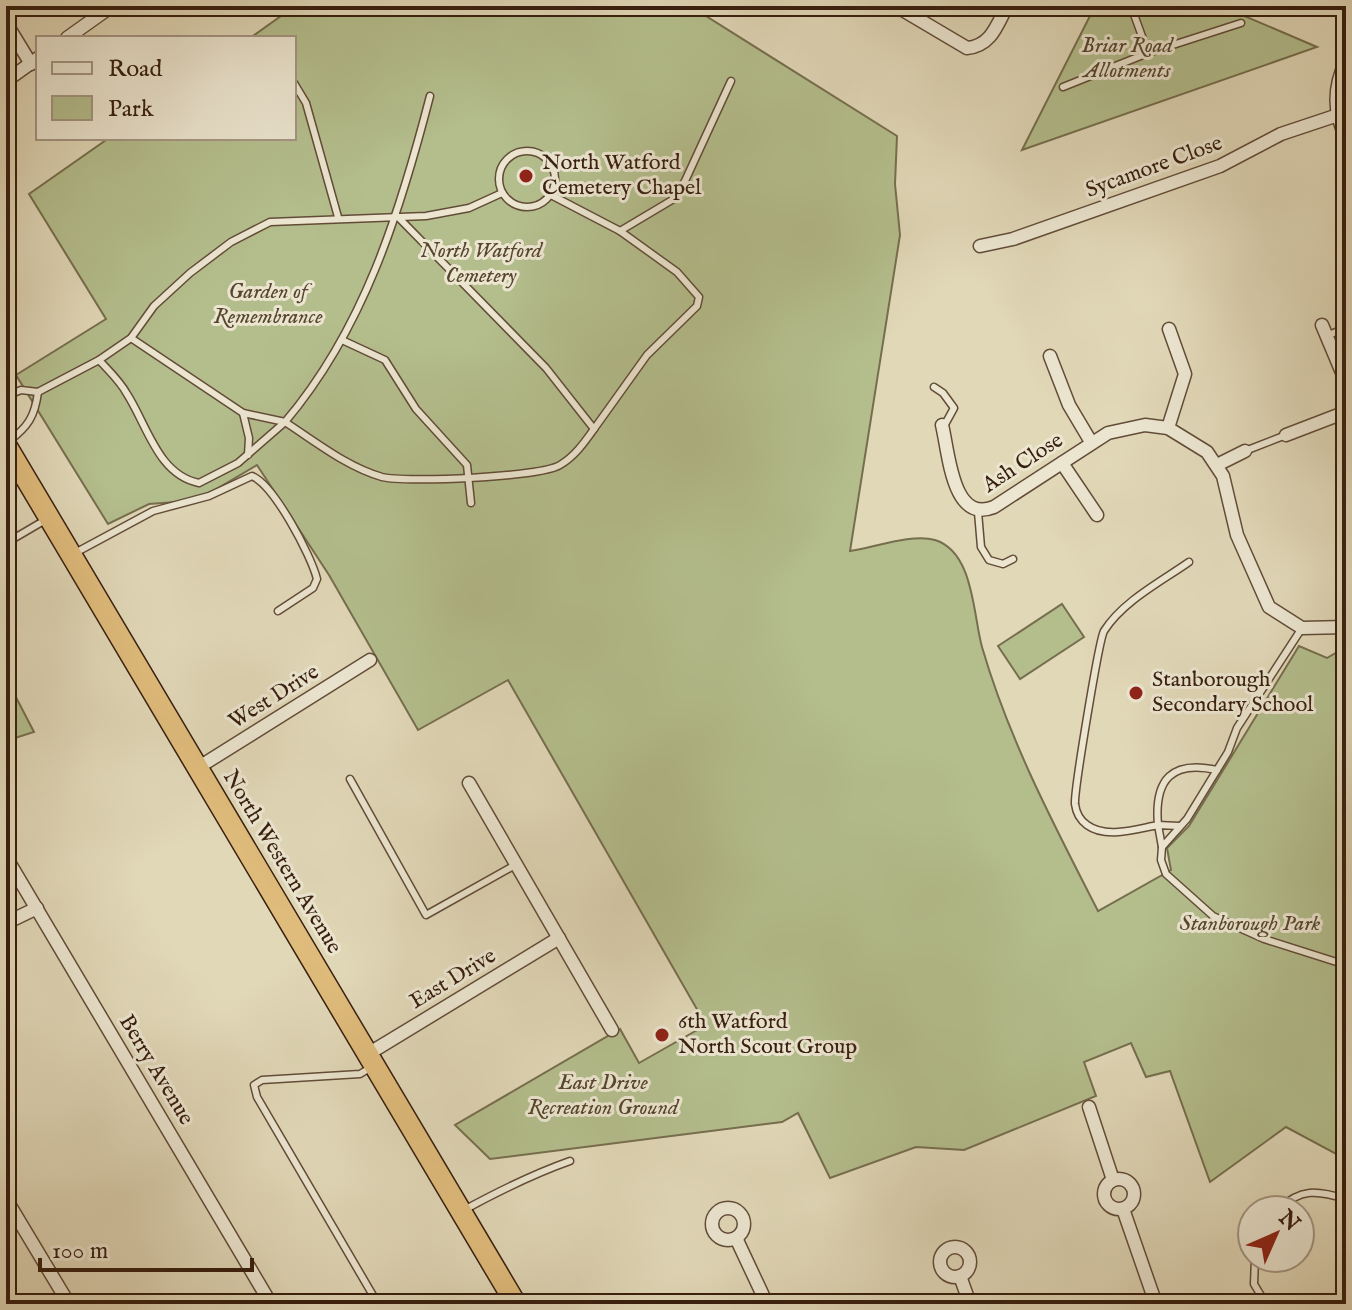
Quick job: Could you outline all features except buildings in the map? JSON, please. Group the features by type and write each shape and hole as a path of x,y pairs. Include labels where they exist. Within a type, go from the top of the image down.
{"highway":[{"name":"North Western Avenue","path":"6,444 516,1304"}],"street":[{"path":"70,36 112,6"},
{"path":"904,8 967,48 980,46 990,38 1007,6"},
{"path":"6,23 34,61 6,81"},
{"path":"1346,61 1337,93 1338,115 1346,137"},
{"name":"Sycamore Close","path":"980,246 1013,239 1220,166 1281,134 1338,115"},
{"path":"1169,329 1185,374 1168,428 1195,443 1217,465 1227,487 1237,535 1262,597 1279,615 1302,628 1346,627"},
{"path":"1324,330 1346,382"},
{"path":"1050,356 1069,405 1091,442"},
{"path":"1286,435 1346,412"},
{"name":"Ash Close","path":"942,427 960,497 978,512 994,507 1091,442 1121,428 1145,425 1168,428"},
{"path":"1217,465 1245,451"},
{"path":"1062,463 1097,515"},
{"name":"West Drive","path":"199,767 370,660"},
{"path":"469,783 612,1030"},
{"name":"Berry Avenue","path":"6,857 271,1304"},
{"path":"6,923 37,908"},
{"name":"East Drive","path":"372,1060 559,938"},
{"path":"1089,1107 1113,1180"},
{"path":"1113,1180 1125,1180 1133,1188 1132,1201 1123,1209 1111,1208 1104,1199 1105,1187 1113,1180"},
{"path":"6,1199 69,1304"},
{"path":"1123,1209 1156,1304"},
{"path":"736,1238 767,1304"},
{"path":"960,1276 970,1304"}],"lane":[{"path":"1131,6 1148,53"},
{"path":"1063,87 1148,53 1241,23"},
{"path":"620,231 672,200 685,181 731,81"},
{"path":"296,86 306,103 338,217"},
{"path":"99,360 129,395 175,473 187,481 199,483 248,455 285,422 309,394 342,340 398,217 430,96"},
{"path":"524,150 542,155 554,168 556,177 551,195 544,202 526,208 508,200 499,183 502,165 515,153 524,150"},
{"path":"6,396 21,390 38,392 99,360 131,338 154,306 231,242 270,222 398,217 469,208 502,193"},
{"path":"131,338 243,413 285,422 358,468 384,478 533,475 558,466 581,448 647,355 697,306 699,297 677,272 620,231 551,195"},
{"path":"398,217 546,368 594,429"},
{"path":"1324,330 1346,328"},
{"path":"342,340 385,360 416,409 467,465 471,503"},
{"path":"934,387 954,408 942,427"},
{"path":"6,444 27,428 35,412 38,392"},
{"path":"243,413 249,438 248,455"},
{"path":"1245,451 1286,435"},
{"path":"72,555 153,511 209,496 252,476 263,484 288,520 317,579 313,588 278,611"},
{"path":"978,512 981,547 989,560 1003,564 1013,559"},
{"path":"6,543 50,517"},
{"path":"1181,826 1097,831 1085,824 1075,806 1076,779 1084,753 1103,632 1135,600 1189,562"},
{"path":"1162,847 1181,826 1217,770 1237,728 1302,628"},
{"path":"1217,770 1181,768 1170,772 1164,782 1158,825 1161,860 1166,874 1213,916 1264,939 1346,965"},
{"path":"350,779 426,915 517,864"},
{"path":"372,1060 360,1074 262,1080 254,1085 257,1097 378,1304"},
{"path":"461,1212 508,1186 521,1184 543,1170 570,1161"},
{"path":"1298,1194 1315,1190 1346,1199"},
{"path":"1254,1274 1254,1284 1266,1304"}],"green space":[{"path":"295,6 690,6 897,136 895,184 900,235 850,551 926,538 948,547 958,557 970,586 982,647 1005,715 1034,782 1098,911 1171,870 1167,848 1189,826 1299,646 1327,658 1346,647 1346,1215 1339,1195 1344,1158 1286,1127 1210,1182 1170,1071 1146,1077 1131,1043 1084,1062 1096,1096 964,1150 916,1147 830,1178 798,1113 782,1122 490,1159 455,1125 620,1029 639,1063 706,1025 508,680 418,730 329,575 257,465 208,494 176,502 149,504 108,524 16,375 106,319 29,194 106,140 296,140 296,36 253,36"},
{"name":"Briar Road Allotments","path":"1095,6 1221,6 1317,47 1022,150"},
{"path":"1062,604 1084,637 1020,679 998,646"},
{"path":"6,678 34,732 6,741"}],"place":[{"name":"North Watford Cemetery Chapel","path":"526,176"},
{"name":"Stanborough Secondary School","path":"1136,693"},
{"name":"6th Watford North Scout Group","path":"662,1035"}],"park label":[{"name":"North Watford Cemetery","path":"481,264"},
{"name":"Garden of Remembrance","path":"268,304"},
{"name":"Stanborough Park","path":"1250,924"},
{"name":"East Drive Recreation Ground","path":"603,1096"}]}
